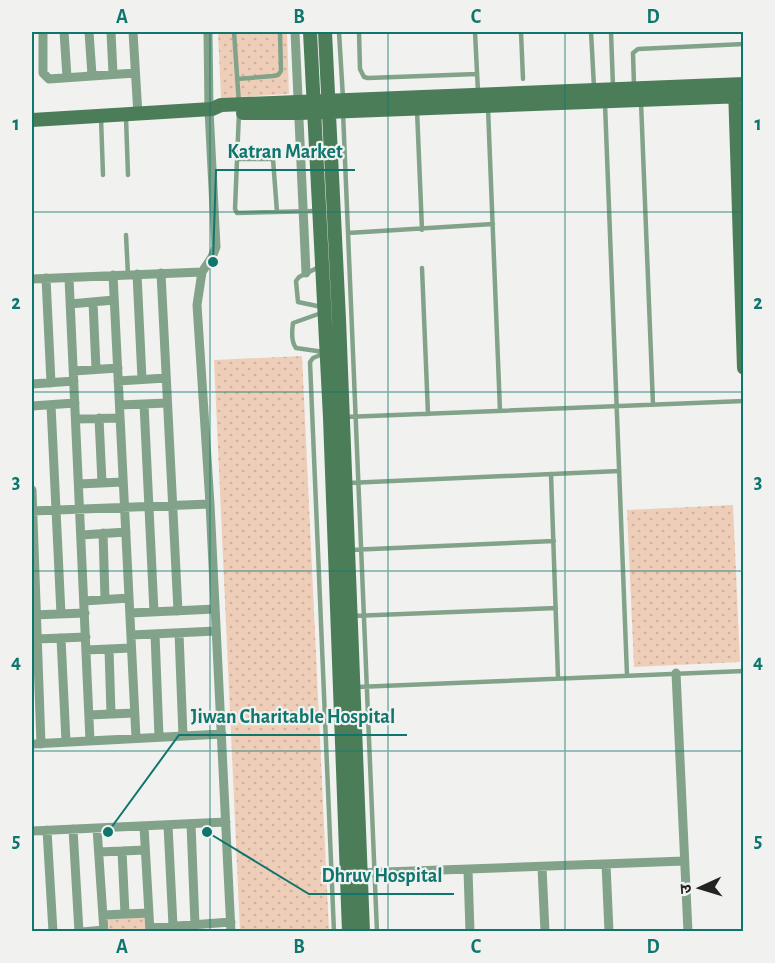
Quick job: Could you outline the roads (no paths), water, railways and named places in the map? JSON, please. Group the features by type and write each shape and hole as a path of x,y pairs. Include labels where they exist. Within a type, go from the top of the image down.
{"street":[{"path":"42,32 45,77 50,79 135,73"},
{"path":"64,32 67,77"},
{"path":"89,32 92,75"},
{"path":"111,32 113,74"},
{"path":"132,115 135,73 133,32"},
{"path":"144,826 150,930 195,925 231,927 210,504 197,305 202,272 216,247 208,32"},
{"path":"295,32 306,273"},
{"path":"310,32 321,107 343,417 363,932"},
{"path":"324,32 321,107 322,265 327,352 343,417 352,483 357,616 353,687"},
{"path":"32,51 44,51"},
{"path":"343,106 416,108 488,106 638,94 739,91 744,368"},
{"path":"32,120 211,109 221,105 239,109 298,108 478,95 604,97"},
{"path":"32,279 202,272"},
{"path":"160,273 178,611"},
{"path":"132,274 142,380"},
{"path":"113,275 136,738"},
{"path":"46,278 51,383"},
{"path":"69,278 90,741"},
{"path":"70,304 114,300"},
{"path":"93,302 96,369"},
{"path":"74,371 118,368"},
{"path":"118,381 166,378"},
{"path":"32,384 74,381"},
{"path":"32,406 75,403"},
{"path":"120,405 167,403"},
{"path":"144,404 154,612"},
{"path":"51,405 61,614"},
{"path":"99,418 102,483"},
{"path":"76,420 120,418"},
{"path":"79,484 123,482"},
{"path":"32,490 34,615 37,639 36,744 222,734"},
{"path":"32,512 210,504"},
{"path":"82,535 126,532"},
{"path":"103,533 105,599"},
{"path":"84,601 129,598"},
{"path":"130,613 215,609"},
{"path":"34,615 85,613"},
{"path":"131,635 216,631"},
{"path":"178,633 183,736"},
{"path":"155,634 159,737"},
{"path":"37,639 86,637"},
{"path":"61,638 66,742"},
{"path":"86,650 131,648"},
{"path":"109,649 111,714"},
{"path":"676,674 688,932"},
{"path":"89,715 134,713"},
{"path":"32,831 226,822"},
{"path":"191,824 195,925"},
{"path":"168,825 173,926"},
{"path":"73,829 81,932 104,931 97,828"},
{"path":"47,830 53,932"},
{"path":"99,852 145,850"},
{"path":"122,851 125,914"},
{"path":"361,873 684,861"},
{"path":"606,864 609,932"},
{"path":"542,867 545,932"},
{"path":"468,870 470,932"},
{"path":"349,932 361,873"},
{"path":"103,915 149,913"}],"lane":[{"path":"234,32 239,109 235,210 237,213 321,210"},
{"path":"237,79 278,75 281,71 280,32"},
{"path":"339,32 348,233 343,417 744,401"},
{"path":"359,32 360,69 364,77 477,74"},
{"path":"475,32 478,95"},
{"path":"521,32 523,79"},
{"path":"591,32 604,97"},
{"path":"610,32 604,97 627,675"},
{"path":"653,405 638,94 633,53 638,49 744,44"},
{"path":"488,106 500,411"},
{"path":"416,108 422,230"},
{"path":"128,175 132,115"},
{"path":"101,117 103,175"},
{"path":"237,159 273,159 277,212"},
{"path":"348,233 493,224"},
{"path":"126,235 132,274"},
{"path":"322,265 296,281 298,302 324,310"},
{"path":"422,268 428,414"},
{"path":"324,310 293,323 293,344 298,349 327,352"},
{"path":"327,352 313,358 310,362 334,932"},
{"path":"352,483 619,471"},
{"path":"551,474 558,678"},
{"path":"354,550 554,541"},
{"path":"357,616 556,608"},
{"path":"377,932 361,873 353,687 744,671"}],"place":[{"name":"Katran Market","path":"213,262"},
{"name":"Jiwan Charitable Hospital","path":"108,832"},
{"name":"Dhruv Hospital","path":"207,832"}]}
